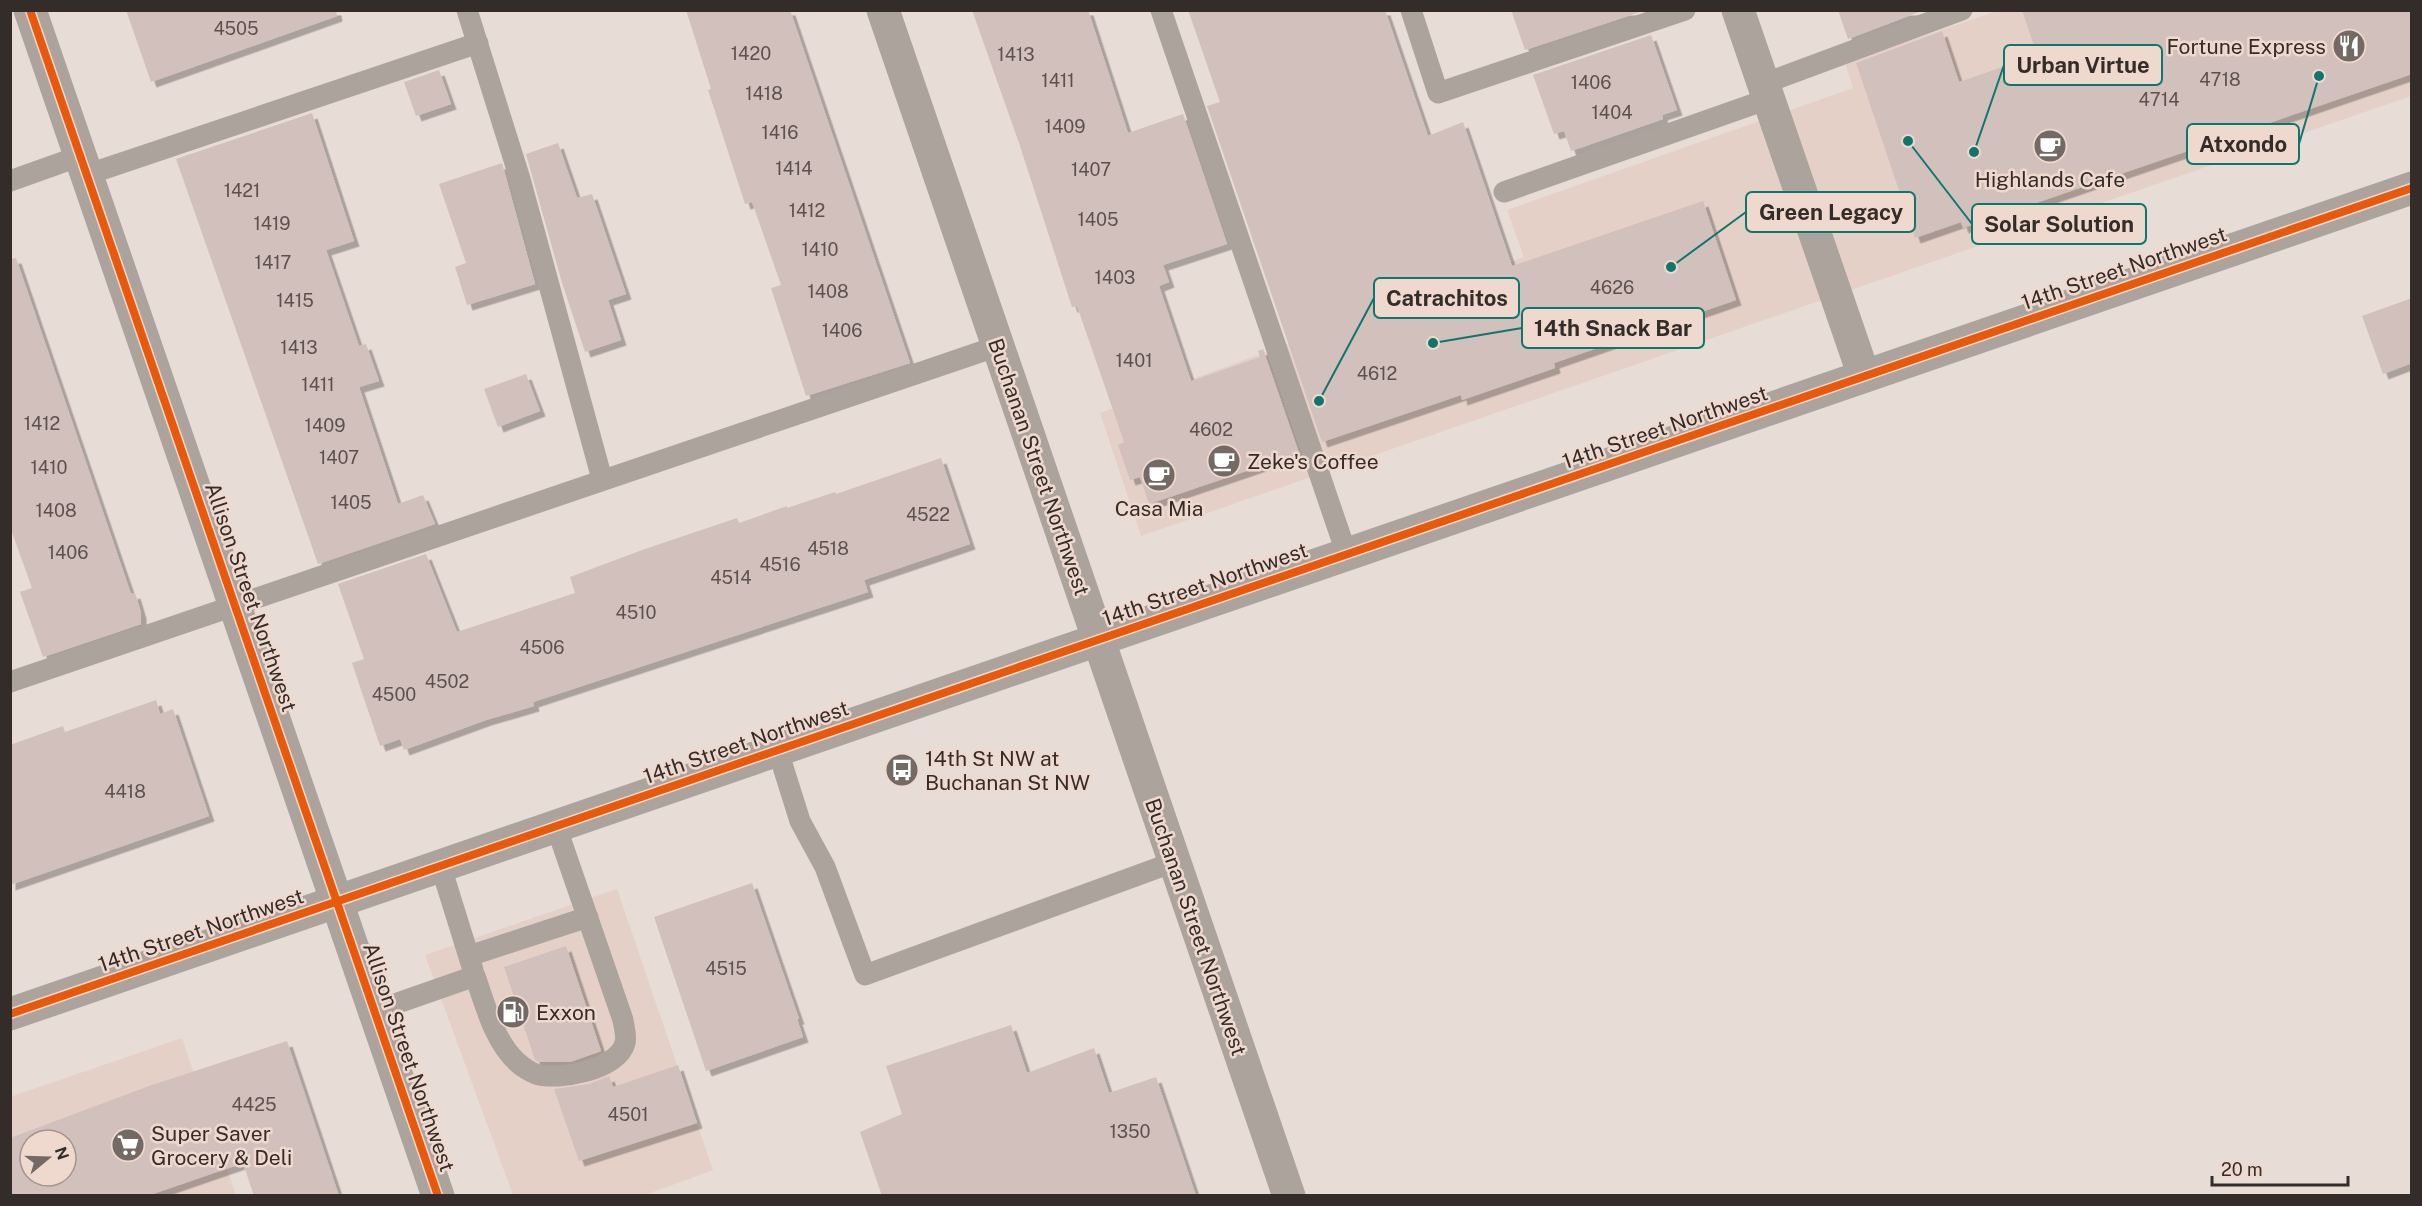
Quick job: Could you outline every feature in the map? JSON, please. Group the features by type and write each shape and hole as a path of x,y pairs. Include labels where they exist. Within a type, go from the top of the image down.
{"street":[{"name":"Allison Street Northwest","path":"30,10 438,1196"},
{"name":"Buchanan Street Northwest","path":"883,10 1289,1196"},
{"path":"1738,10 1864,376"},
{"name":"14th Street Northwest","path":"10,1014 2412,188"}],"lane":[{"path":"467,10 533,223 602,479"},
{"path":"1161,10 1347,555"},
{"path":"1411,10 1438,93 1684,10"},
{"path":"1504,192 1765,91 1962,10"},
{"path":"10,181 83,166 478,43"},
{"path":"10,682 998,346"},
{"path":"778,751 800,821 825,867 865,975 1174,862"},
{"path":"441,867 496,1033 516,1061 534,1074 560,1077 592,1070 620,1052 625,1043 623,1020 556,826"},
{"path":"375,1011 472,966 588,917"}],"shaded area":[{"path":"1997,11 2411,11 2411,96 1141,536 1100,413 1524,257 1507,210 1853,88 1845,63"},
{"path":"617,889 713,1170 645,1195 513,1195 425,955"},
{"path":"182,1038 236,1195 11,1195 10,1097"}],"building":[{"path":"126,10 336,10 337,16 151,82"},
{"path":"686,10 790,10 910,363 806,396 771,288 781,285 752,202 745,204 708,90 711,89"},
{"path":"972,10 1088,10 1128,133 1183,114 1227,244 1163,265 1169,282 1159,286 1191,381 1260,357 1258,351 1263,349 1299,453 1149,504 1140,477 1130,480 1118,445 1124,442 1077,306 1072,307 1019,143"},
{"path":"1188,10 1385,10 1428,136 1463,122 1512,266 1703,201 1736,300 1554,363 1555,368 1462,400 1461,395 1322,442 1207,106 1220,102"},
{"path":"1511,10 1643,10 1643,11 1525,50"},
{"path":"1838,10 1924,10 1848,39"},
{"path":"2022,10 2412,10 2412,74 1963,228 1961,222 1915,238 1856,63 1942,31 1959,82 2037,55"},
{"path":"1651,35 1677,110 1662,115 1663,119 1571,151 1564,131 1554,134 1533,75"},
{"path":"439,70 451,104 416,116 404,82"},
{"path":"312,113 354,241 326,250 359,346 366,344 379,381 359,387 398,504 423,495 435,524 318,564 176,159"},
{"path":"558,143 577,198 592,194 626,294 608,300 621,340 585,352 562,283 526,154"},
{"path":"502,163 535,284 467,305 455,267 466,263 439,184"},
{"path":"16,258 131,594 135,593 141,613 141,624 43,657 20,592 32,588 10,527 10,259"},
{"path":"2412,298 2412,363 2383,374 2362,316"},
{"path":"526,374 540,411 498,427 484,389"},
{"path":"941,458 970,544 864,580 868,592 533,702 534,706 486,720 404,750 400,739 380,746 352,663 364,659 338,584 426,554 457,632 575,593 570,577 642,550 737,518 739,523 787,506 787,508 835,492 836,494"},
{"path":"156,700 160,714 173,709 209,816 10,885 10,745 63,726 65,732"},
{"path":"752,883 799,1019 797,1019 803,1037 706,1071 654,917"},
{"path":"566,946 601,1051 570,1062 539,1062 535,1060 504,967"},
{"path":"1011,1025 1027,1073 1094,1048 1109,1093 1156,1077 1196,1196 882,1196 860,1132 902,1114 886,1066"},
{"path":"287,1041 339,1196 254,1196 243,1163 147,1196 10,1196 10,1138 18,1135 18,1188 78,1188 78,1128 37,1128 149,1086"},
{"path":"678,1065 697,1123 579,1161 554,1089 589,1084 609,1076 613,1087"}],"cycle path":[{"path":"30,10 438,1196"},
{"path":"10,1014 2412,188"}],"place":[{"name":"Fortune Express","path":"2349,46"},
{"name":"Atxondo","path":"2319,76"},
{"name":"Solar Solution","path":"1908,141"},
{"name":"Highlands Cafe","path":"2050,146"},
{"name":"Urban Virtue","path":"1974,152"},
{"name":"Green Legacy","path":"1671,267"},
{"name":"14th Snack Bar","path":"1433,343"},
{"name":"Catrachitos","path":"1319,401"},
{"name":"Zeke's Coffee","path":"1224,461"},
{"name":"Casa Mia","path":"1159,475"},
{"name":"14th St NW at Buchanan St NW","path":"902,770"},
{"name":"Exxon","path":"513,1012"},
{"name":"Super Saver Grocery & Deli","path":"128,1145"}]}
